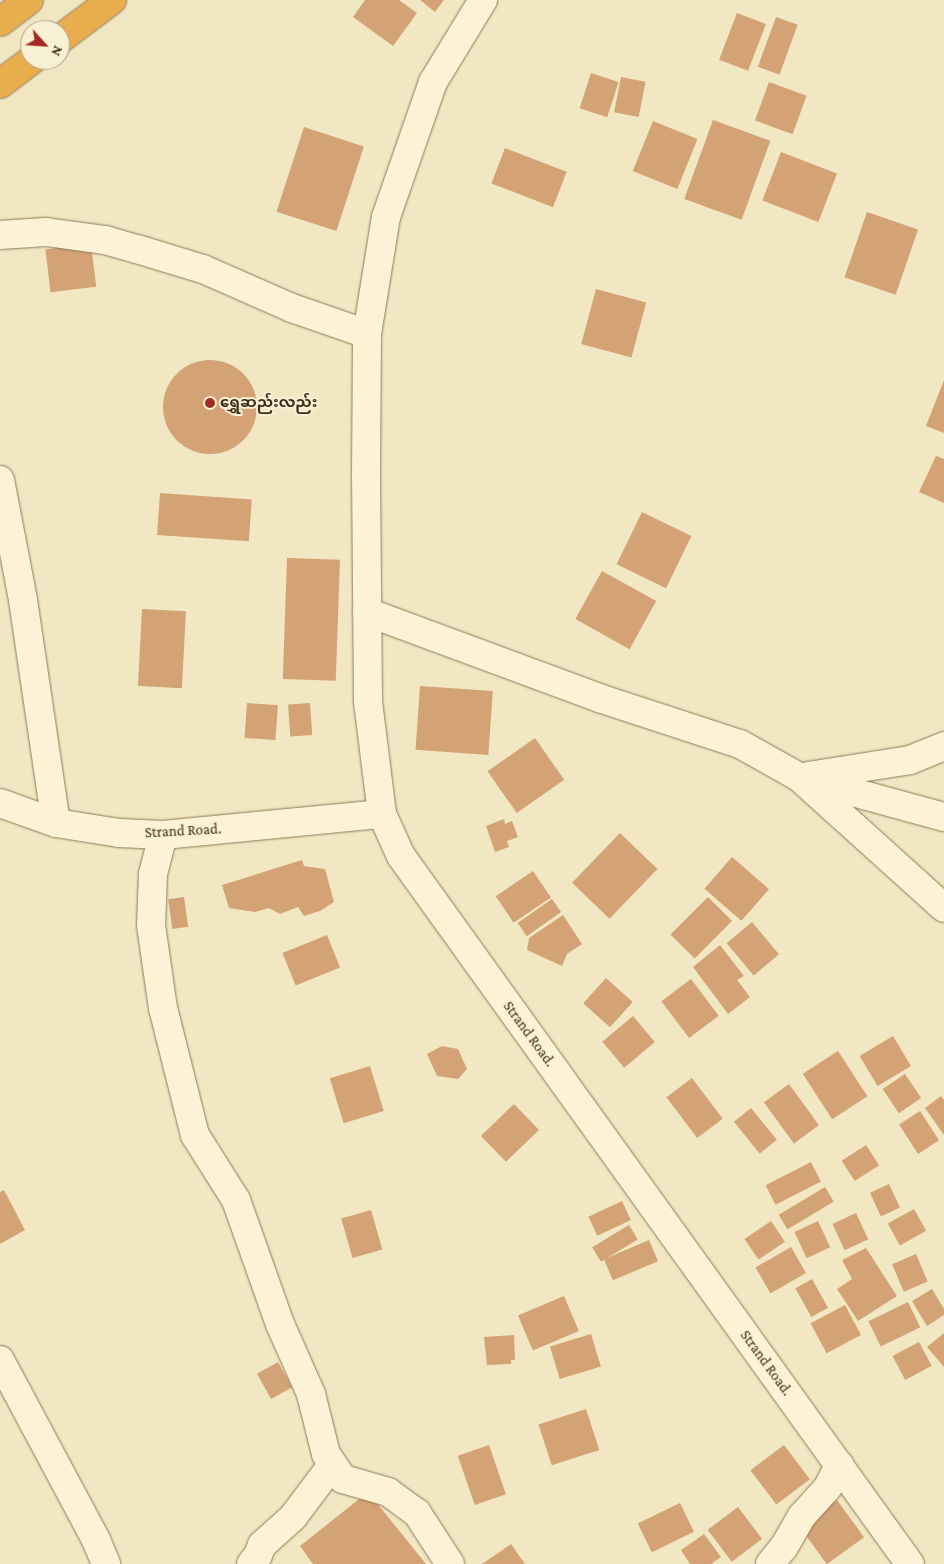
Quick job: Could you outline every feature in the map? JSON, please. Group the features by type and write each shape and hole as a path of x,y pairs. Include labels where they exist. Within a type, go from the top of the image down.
{"highway":[{"path":"0,22 29,0"},
{"path":"70,32 112,0"},
{"path":"0,84 20,69"}],"street":[{"path":"382,814 368,700 367,334 386,217 433,82 483,0"},
{"path":"0,235 46,232 105,240 202,269 292,308 367,334"},
{"path":"0,480 24,600 56,822"},
{"path":"367,612 599,698 740,744 799,777 944,908"},
{"path":"799,777 910,760 944,746"},
{"path":"799,777 944,817"},
{"name":"Strand Road.","path":"0,803 56,822 120,833 163,835 382,814 401,856 910,1564"},
{"path":"163,835 153,874 151,925 163,1008 195,1135 236,1200 280,1324 311,1394 326,1454 343,1478 388,1492 417,1513 450,1564"},
{"path":"0,1360 96,1540 106,1564"},
{"path":"251,1564 258,1555 262,1545 293,1517 333,1464"},
{"path":"770,1564 784,1547 802,1516 828,1487 839,1465"}],"building":[{"path":"365,0 399,0 417,13 393,46 353,17"},
{"path":"420,0 444,0 435,12"},
{"path":"737,13 766,24 748,71 719,60"},
{"path":"776,17 798,25 779,75 758,67"},
{"path":"591,73 619,82 607,117 580,108"},
{"path":"621,77 646,82 639,117 614,112"},
{"path":"769,82 807,96 793,134 755,121"},
{"path":"713,120 770,141 742,220 684,199"},
{"path":"653,121 698,139 677,189 633,171"},
{"path":"304,127 364,146 336,231 276,212"},
{"path":"505,148 567,172 553,207 491,183"},
{"path":"781,152 837,174 818,222 762,201"},
{"path":"867,212 918,230 896,295 845,277"},
{"path":"91,244 96,287 51,292 45,250"},
{"path":"596,289 646,302 631,358 581,344"},
{"name":"ရွှေဆည်းလည်း","path":"210,360 228,363 243,374 254,389 257,407 254,425 243,440 228,451 210,454 192,451 177,440 166,425 163,407 166,389 177,374 192,363"},
{"path":"944,380 944,433 926,426"},
{"path":"936,456 944,459 944,503 919,492"},
{"path":"160,493 252,499 249,541 157,535"},
{"path":"642,512 691,536 666,588 617,564"},
{"path":"287,558 340,560 336,681 283,679"},
{"path":"602,571 656,601 630,649 575,619"},
{"path":"142,609 186,611 182,688 138,686"},
{"path":"420,686 493,691 488,755 416,750"},
{"path":"247,703 278,705 275,740 245,738"},
{"path":"310,703 312,735 290,736 288,705"},
{"path":"535,738 564,780 517,813 487,771"},
{"path":"504,819 505,824 512,821 518,837 507,841 509,847 495,852 486,826"},
{"path":"620,833 657,869 609,919 572,883"},
{"path":"732,857 769,889 741,921 704,889"},
{"path":"302,860 304,866 325,869 334,902 320,911 304,916 298,907 280,914 269,908 255,912 229,908 222,885"},
{"path":"533,871 551,898 514,923 496,896"},
{"path":"184,897 188,927 172,929 168,899"},
{"path":"708,897 732,921 695,959 671,934"},
{"path":"552,899 561,912 527,936 518,923"},
{"path":"563,915 582,944 567,954 562,966 527,950 529,938"},
{"path":"752,922 779,954 754,975 727,943"},
{"path":"327,935 340,967 296,985 282,953"},
{"path":"720,945 744,976 737,980 750,997 728,1014 693,967"},
{"path":"606,978 633,1002 610,1027 583,1003"},
{"path":"691,979 719,1016 689,1038 661,1001"},
{"path":"633,1016 655,1042 624,1068 602,1042"},
{"path":"893,1036 911,1066 878,1086 860,1056"},
{"path":"442,1046 458,1049 467,1069 458,1079 437,1076 427,1054"},
{"path":"838,1051 867,1096 832,1119 803,1074"},
{"path":"370,1066 384,1111 344,1123 330,1078"},
{"path":"905,1074 921,1098 899,1113 883,1089"},
{"path":"692,1078 723,1119 697,1138 666,1097"},
{"path":"789,1084 819,1125 794,1143 764,1102"},
{"path":"941,1096 944,1100 944,1135 925,1108"},
{"path":"514,1104 539,1130 506,1162 481,1136"},
{"path":"751,1108 777,1140 760,1154 734,1122"},
{"path":"920,1111 939,1140 918,1154 899,1125"},
{"path":"866,1145 879,1165 855,1181 842,1161"},
{"path":"811,1162 821,1182 776,1205 766,1185"},
{"path":"889,1184 900,1208 881,1216 870,1193"},
{"path":"825,1187 834,1202 787,1229 779,1215"},
{"path":"4,1190 25,1230 0,1244 0,1192"},
{"path":"622,1201 631,1220 597,1236 588,1217"},
{"path":"914,1209 926,1231 900,1245 888,1224"},
{"path":"371,1210 382,1249 353,1258 341,1219"},
{"path":"856,1213 868,1239 845,1250 832,1224"},
{"path":"771,1221 785,1242 758,1260 744,1239"},
{"path":"818,1221 830,1247 807,1258 794,1232"},
{"path":"629,1225 638,1240 601,1262 592,1247"},
{"path":"649,1240 658,1261 613,1280 604,1259"},
{"path":"791,1247 806,1273 770,1293 755,1268"},
{"path":"866,1248 897,1296 858,1321 837,1289 852,1279 842,1260"},
{"path":"916,1254 928,1282 904,1292 892,1264"},
{"path":"812,1279 828,1308 811,1317 795,1288"},
{"path":"932,1289 944,1309 944,1315 927,1326 912,1301"},
{"path":"564,1296 579,1331 533,1351 518,1316"},
{"path":"908,1302 920,1327 881,1346 868,1321"},
{"path":"845,1305 861,1335 827,1353 811,1323"},
{"path":"944,1333 944,1367 927,1347"},
{"path":"591,1334 601,1367 560,1379 550,1347"},
{"path":"514,1335 515,1360 511,1360 511,1364 487,1365 484,1337"},
{"path":"919,1342 932,1366 905,1380 893,1356"},
{"path":"278,1362 292,1387 271,1399 257,1374"},
{"path":"586,1409 599,1450 552,1465 538,1424"},
{"path":"489,1445 506,1494 475,1505 458,1456"},
{"path":"784,1445 810,1479 776,1505 750,1470"},
{"path":"368,1492 426,1564 313,1564 300,1546"},
{"path":"837,1500 864,1537 827,1564 800,1527"},
{"path":"680,1503 694,1532 652,1552 638,1524"},
{"path":"738,1507 762,1539 732,1562 708,1530"},
{"path":"704,1534 721,1557 711,1564 690,1564 681,1550"},
{"path":"511,1544 525,1564 482,1564"}],"place":[{"name":"ရွှေဆည်းလည်း","path":"210,403"}]}
